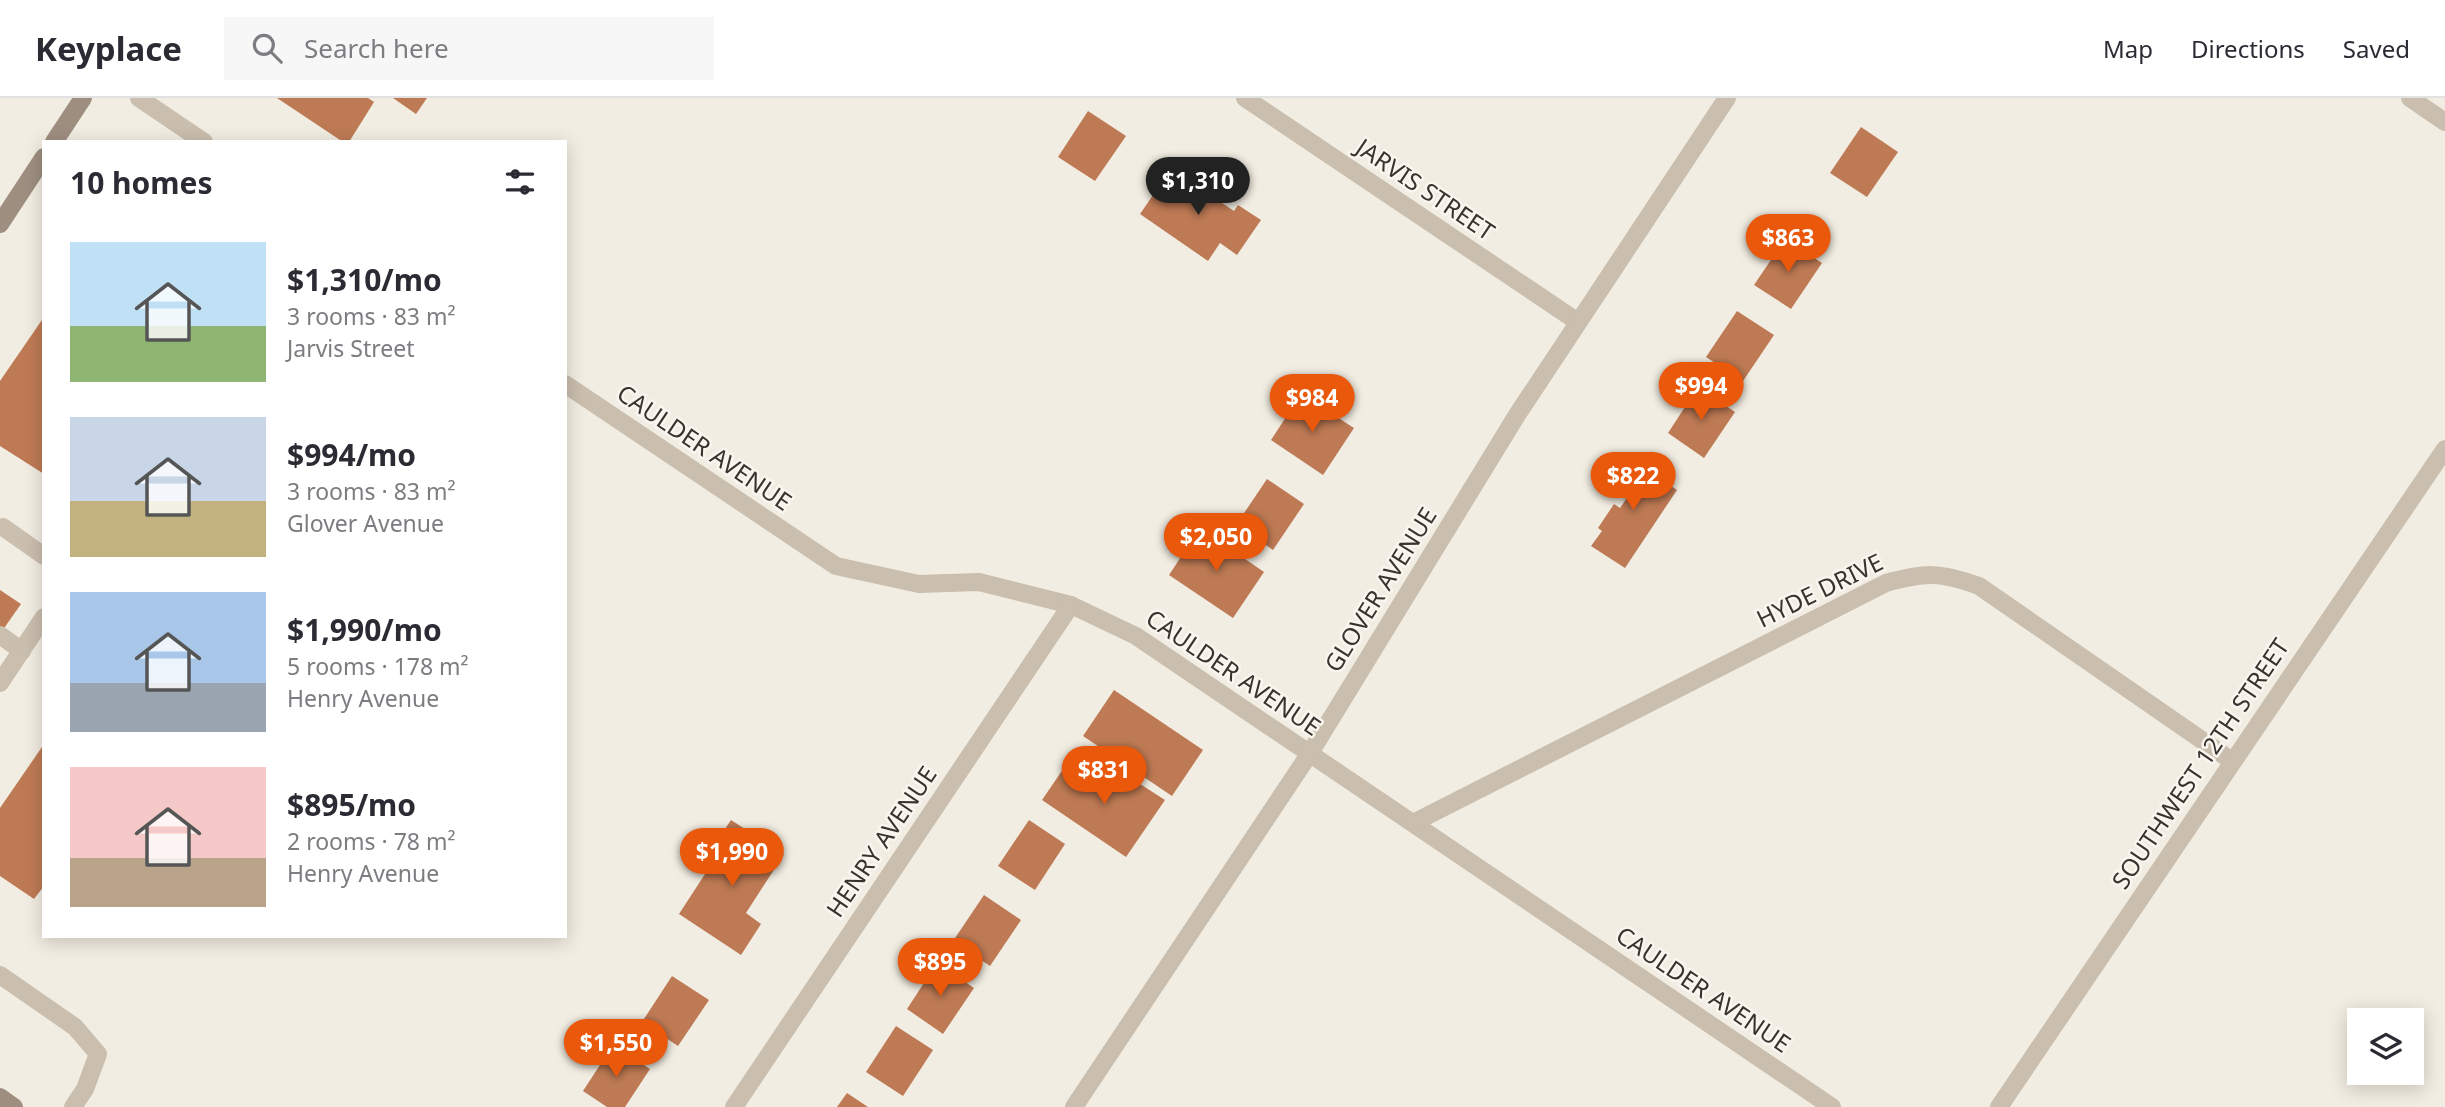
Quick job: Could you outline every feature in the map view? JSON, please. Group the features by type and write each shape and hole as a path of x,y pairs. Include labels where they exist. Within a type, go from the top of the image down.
{"main road":[{"path":"55,140 83,98"},
{"path":"0,224 42,160"},
{"path":"0,1097 14,1107"}],"street":[{"path":"139,98 201,140"},
{"name":"JARVIS STREET","path":"1245,98 1578,322"},
{"name":"GLOVER AVENUE","path":"1074,1107 1310,753 1517,415 1727,98"},
{"path":"2410,98 2445,122"},
{"name":"CAULDER AVENUE","path":"567,385 836,566 919,584 979,582 1071,605 1136,636 1832,1107"},
{"name":"SOUTHWEST 12TH STREET","path":"1999,1107 2445,449"},
{"path":"1,528 42,555"},
{"name":"HYDE DRIVE","path":"1413,823 1886,583 1917,575 1949,575 1979,586 2232,761"},
{"name":"HENRY AVENUE","path":"734,1107 1071,605"},
{"path":"0,683 42,620"},
{"path":"0,635 22,651"},
{"path":"0,975 75,1027 98,1055 85,1089 73,1107"}],"building":[{"path":"277,98 368,98 374,102 350,140 340,140"},
{"path":"393,98 427,98 416,114"},
{"path":"1088,111 1126,136 1095,181 1058,157"},
{"path":"1861,127 1898,152 1867,197 1830,173"},
{"path":"1171,169 1234,211 1238,205 1261,220 1237,255 1220,243 1208,261 1140,214"},
{"path":"1785,239 1822,263 1791,309 1754,285"},
{"path":"1737,311 1774,335 1743,381 1706,357"},
{"path":"42,320 42,473 0,446 0,381"},
{"path":"1698,387 1735,412 1704,458 1668,433"},
{"path":"1301,394 1354,428 1323,475 1271,440"},
{"path":"1625,455 1677,490 1625,568 1591,546 1602,531 1598,528 1614,504 1620,508 1631,492 1610,478"},
{"path":"1267,479 1304,504 1273,550 1236,525"},
{"path":"1200,528 1264,572 1233,618 1169,575"},
{"path":"0,590 21,604 0,634"},
{"path":"1114,690 1203,750 1172,796 1083,736"},
{"path":"42,747 42,889 34,899 0,876 0,808"},
{"path":"1070,759 1115,790 1126,775 1165,800 1126,857 1042,800"},
{"path":"731,820 784,854 746,913 761,924 741,955 679,914 720,851 713,847"},
{"path":"1029,820 1065,844 1035,890 998,866"},
{"path":"984,895 1021,920 990,966 953,941"},
{"path":"937,963 974,988 943,1034 907,1009"},
{"path":"672,976 709,1000 678,1046 642,1022"},
{"path":"896,1026 933,1050 903,1096 866,1072"},
{"path":"613,1045 650,1069 625,1107 607,1107 583,1091"},
{"path":"847,1093 868,1107 837,1107"}]}
